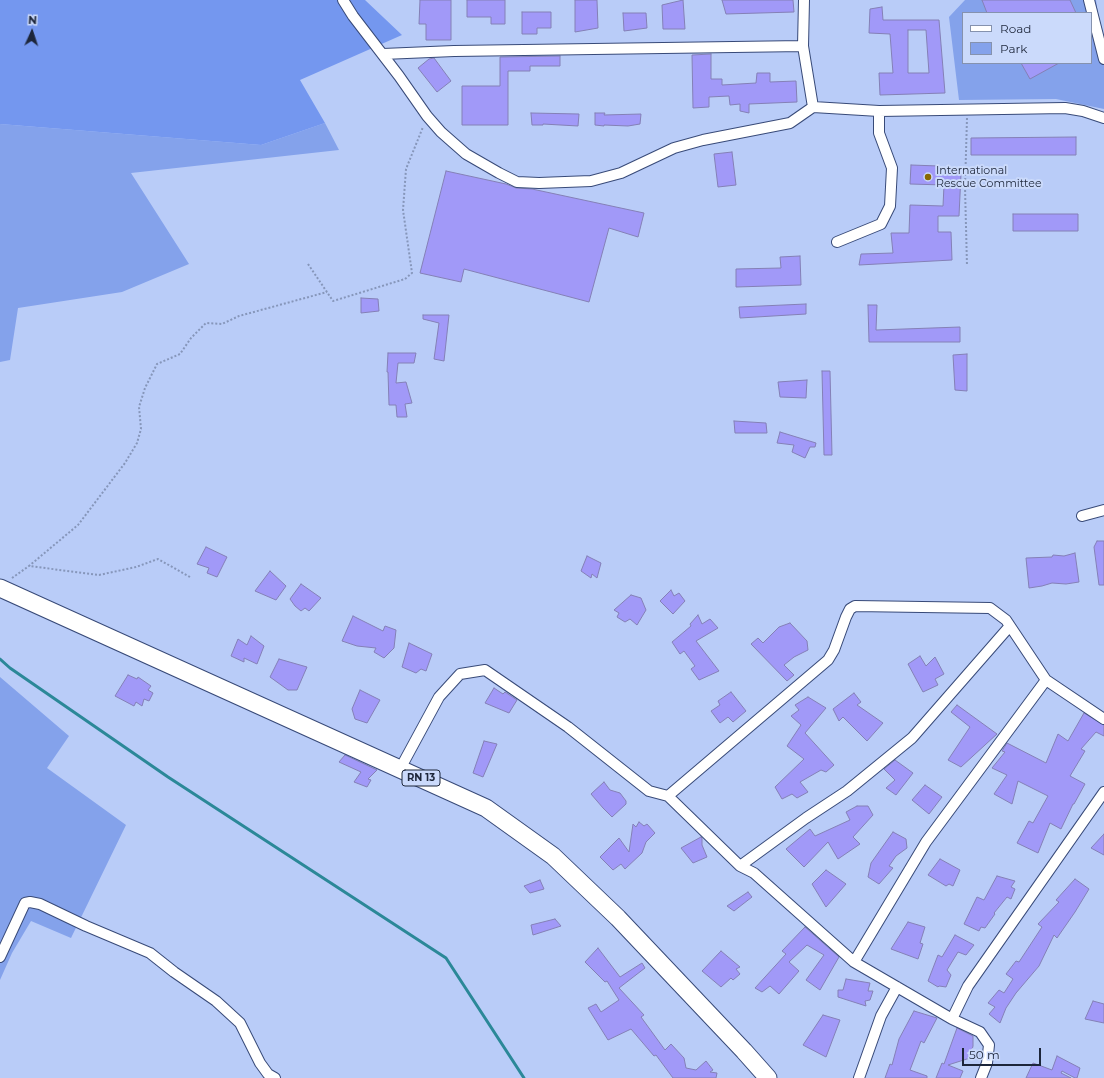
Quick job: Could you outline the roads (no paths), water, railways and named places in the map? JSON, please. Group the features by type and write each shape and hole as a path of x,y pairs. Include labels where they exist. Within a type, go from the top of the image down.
{"main road":[{"name":"RN 13","path":"6,583 486,808 553,856 624,924 768,1078"}],"street":[{"path":"343,0 353,16 383,54 427,116 441,132 466,154 517,182 539,183 591,181 621,173 674,148 703,140 790,123 813,107 879,111 1064,108 1083,111 1104,118"},
{"path":"804,0 803,46 813,107"},
{"path":"1090,0 1104,59"},
{"path":"383,54 462,51 803,46"},
{"path":"837,242 881,224 890,206 892,168 879,133 879,111"},
{"path":"1082,516 1104,510"},
{"path":"668,796 828,660 834,650 846,617 850,609 855,606 990,608 1006,620 1009,627 1046,680 1104,719"},
{"path":"740,866 806,818 847,791 912,738 1009,627"},
{"path":"400,769 439,697 460,674 485,670 568,727 649,791 668,796 740,866 754,873 854,962 952,1019 980,1032 989,1045 987,1063 980,1078"},
{"path":"854,962 926,842 1046,680"},
{"path":"952,1019 968,986 1104,792"},
{"path":"0,957 25,903 30,902 40,904 86,926 150,953 174,972 216,1001 240,1023 260,1063 268,1074 274,1078"},
{"path":"859,1078 881,1016 897,987"}],"waterway":[{"path":"0,659 10,668 168,777 446,958 524,1078"}],"place":[{"name":"International Rescue Committee","path":"928,177"}]}
